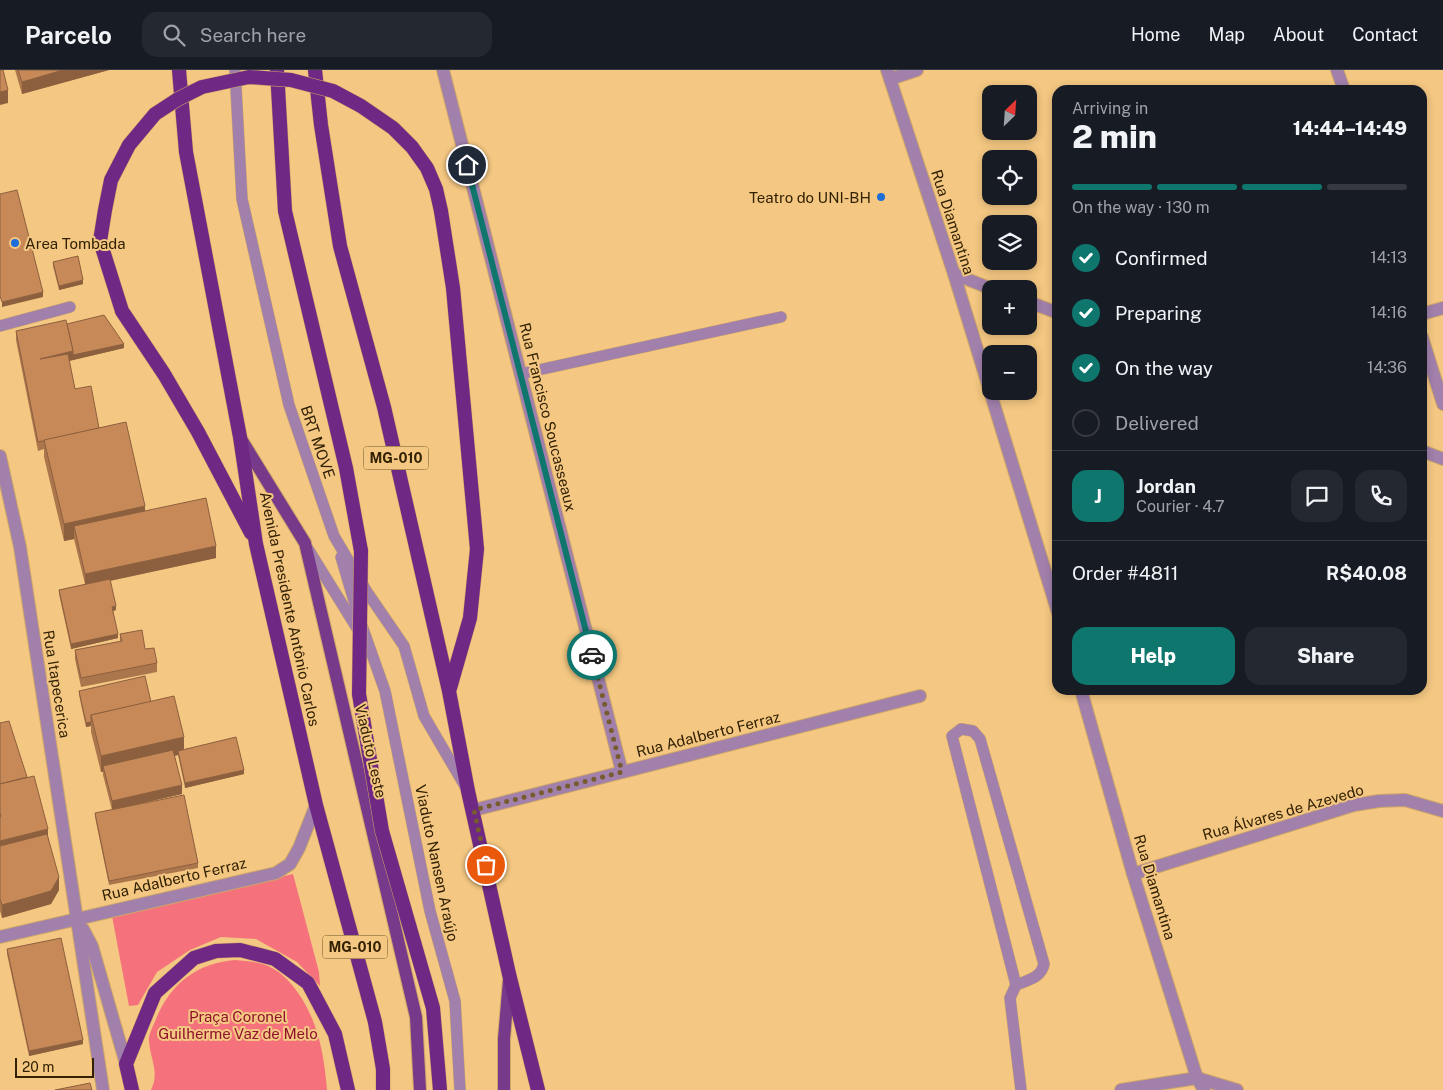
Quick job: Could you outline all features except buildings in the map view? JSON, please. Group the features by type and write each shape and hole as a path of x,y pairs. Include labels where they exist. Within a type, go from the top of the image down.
{"highway":[{"name":"Avenida Presidente Antônio Carlos","path":"179,70 186,152 240,437 256,544 316,805 376,1022 383,1069 383,1090"},
{"path":"277,70 285,211 346,468 361,550 359,694 370,765 382,831 433,1008 440,1090"},
{"name":"MG-010","path":"315,70 320,126 340,246 384,406 450,691 468,791 474,810 509,974"},
{"path":"256,544 198,432 164,374 122,311 100,241 104,210 111,180 129,145 155,114 178,99 202,87 249,77 291,80 333,90 361,106 393,128 412,147 427,168 436,189 452,288 477,549 470,618 450,691"},
{"path":"132,1090 126,1064 155,992 194,958 216,951 240,950 275,959 308,983 334,1034 348,1090"},
{"path":"509,974 538,1090"}],"main road":[{"name":"Viaduto Leste","path":"240,437 305,543 416,1017 420,1090"},
{"path":"504,1090 504,1039 509,974"}],"street":[{"name":"Rua Francisco Soucasseaux","path":"443,70 622,772"},
{"path":"888,74 917,70"},
{"path":"1337,70 1342,85"},
{"name":"Rua Diamantina","path":"888,74 954,274 1052,593"},
{"path":"954,274 982,285"},
{"path":"1037,305 1052,311"},
{"path":"1427,313 1443,308"},
{"path":"1427,353 1443,404"},
{"path":"1427,453 1443,459"},
{"name":"Rua Itapecerica","path":"0,456 20,547 104,1090"},
{"name":"Rua Diamantina","path":"1082,695 1133,874 1197,1078 1204,1090"},
{"name":"Rua Adalberto Ferraz","path":"474,810 920,696"},
{"name":"Rua Álvares de Azevedo","path":"1133,874 1354,805 1379,801 1405,800 1443,811"},
{"name":"Rua Adalberto Ferraz","path":"0,937 276,873 290,864 299,848 316,805"},
{"name":"Rua Itapecerica","path":"78,919 92,946 126,1064"},
{"path":"1121,1090 1197,1078 1237,1090"}],"lane":[{"name":"BRT MOVE","path":"235,70 242,199 289,405 334,536 367,592 404,646 424,716 468,791"},
{"path":"0,326 70,307"},
{"path":"520,374 781,316"},
{"name":"Viaduto Nansen Araújo","path":"334,536 368,646 385,691 430,911 455,1000 460,1090"},
{"name":"Viaduto Nansen Araújo","path":"305,543 368,646"},
{"path":"1016,985 1035,978 1040,974 1044,964 980,739 973,731 961,729 952,736 1016,985 1010,998 1021,1090"}],"green space":[{"path":"293,874 319,972 320,986 297,962 256,939 221,937 190,950 157,972 138,1005 129,1006 112,916"},
{"name":"Praça Coronel Guilherme Vaz de Melo","path":"235,960 250,961 268,966 281,974 293,986 314,1022 324,1062 327,1090 151,1090 155,1071 149,1035 169,995 186,978 197,971 221,962"}],"way so far":[{"path":"486,865 474,810 622,772 592,655"}],"place":[{"name":"Teatro do UNI-BH","path":"881,197"},
{"name":"Area Tombada","path":"15,243"}],"route":[{"path":"467,165 592,655"}]}
